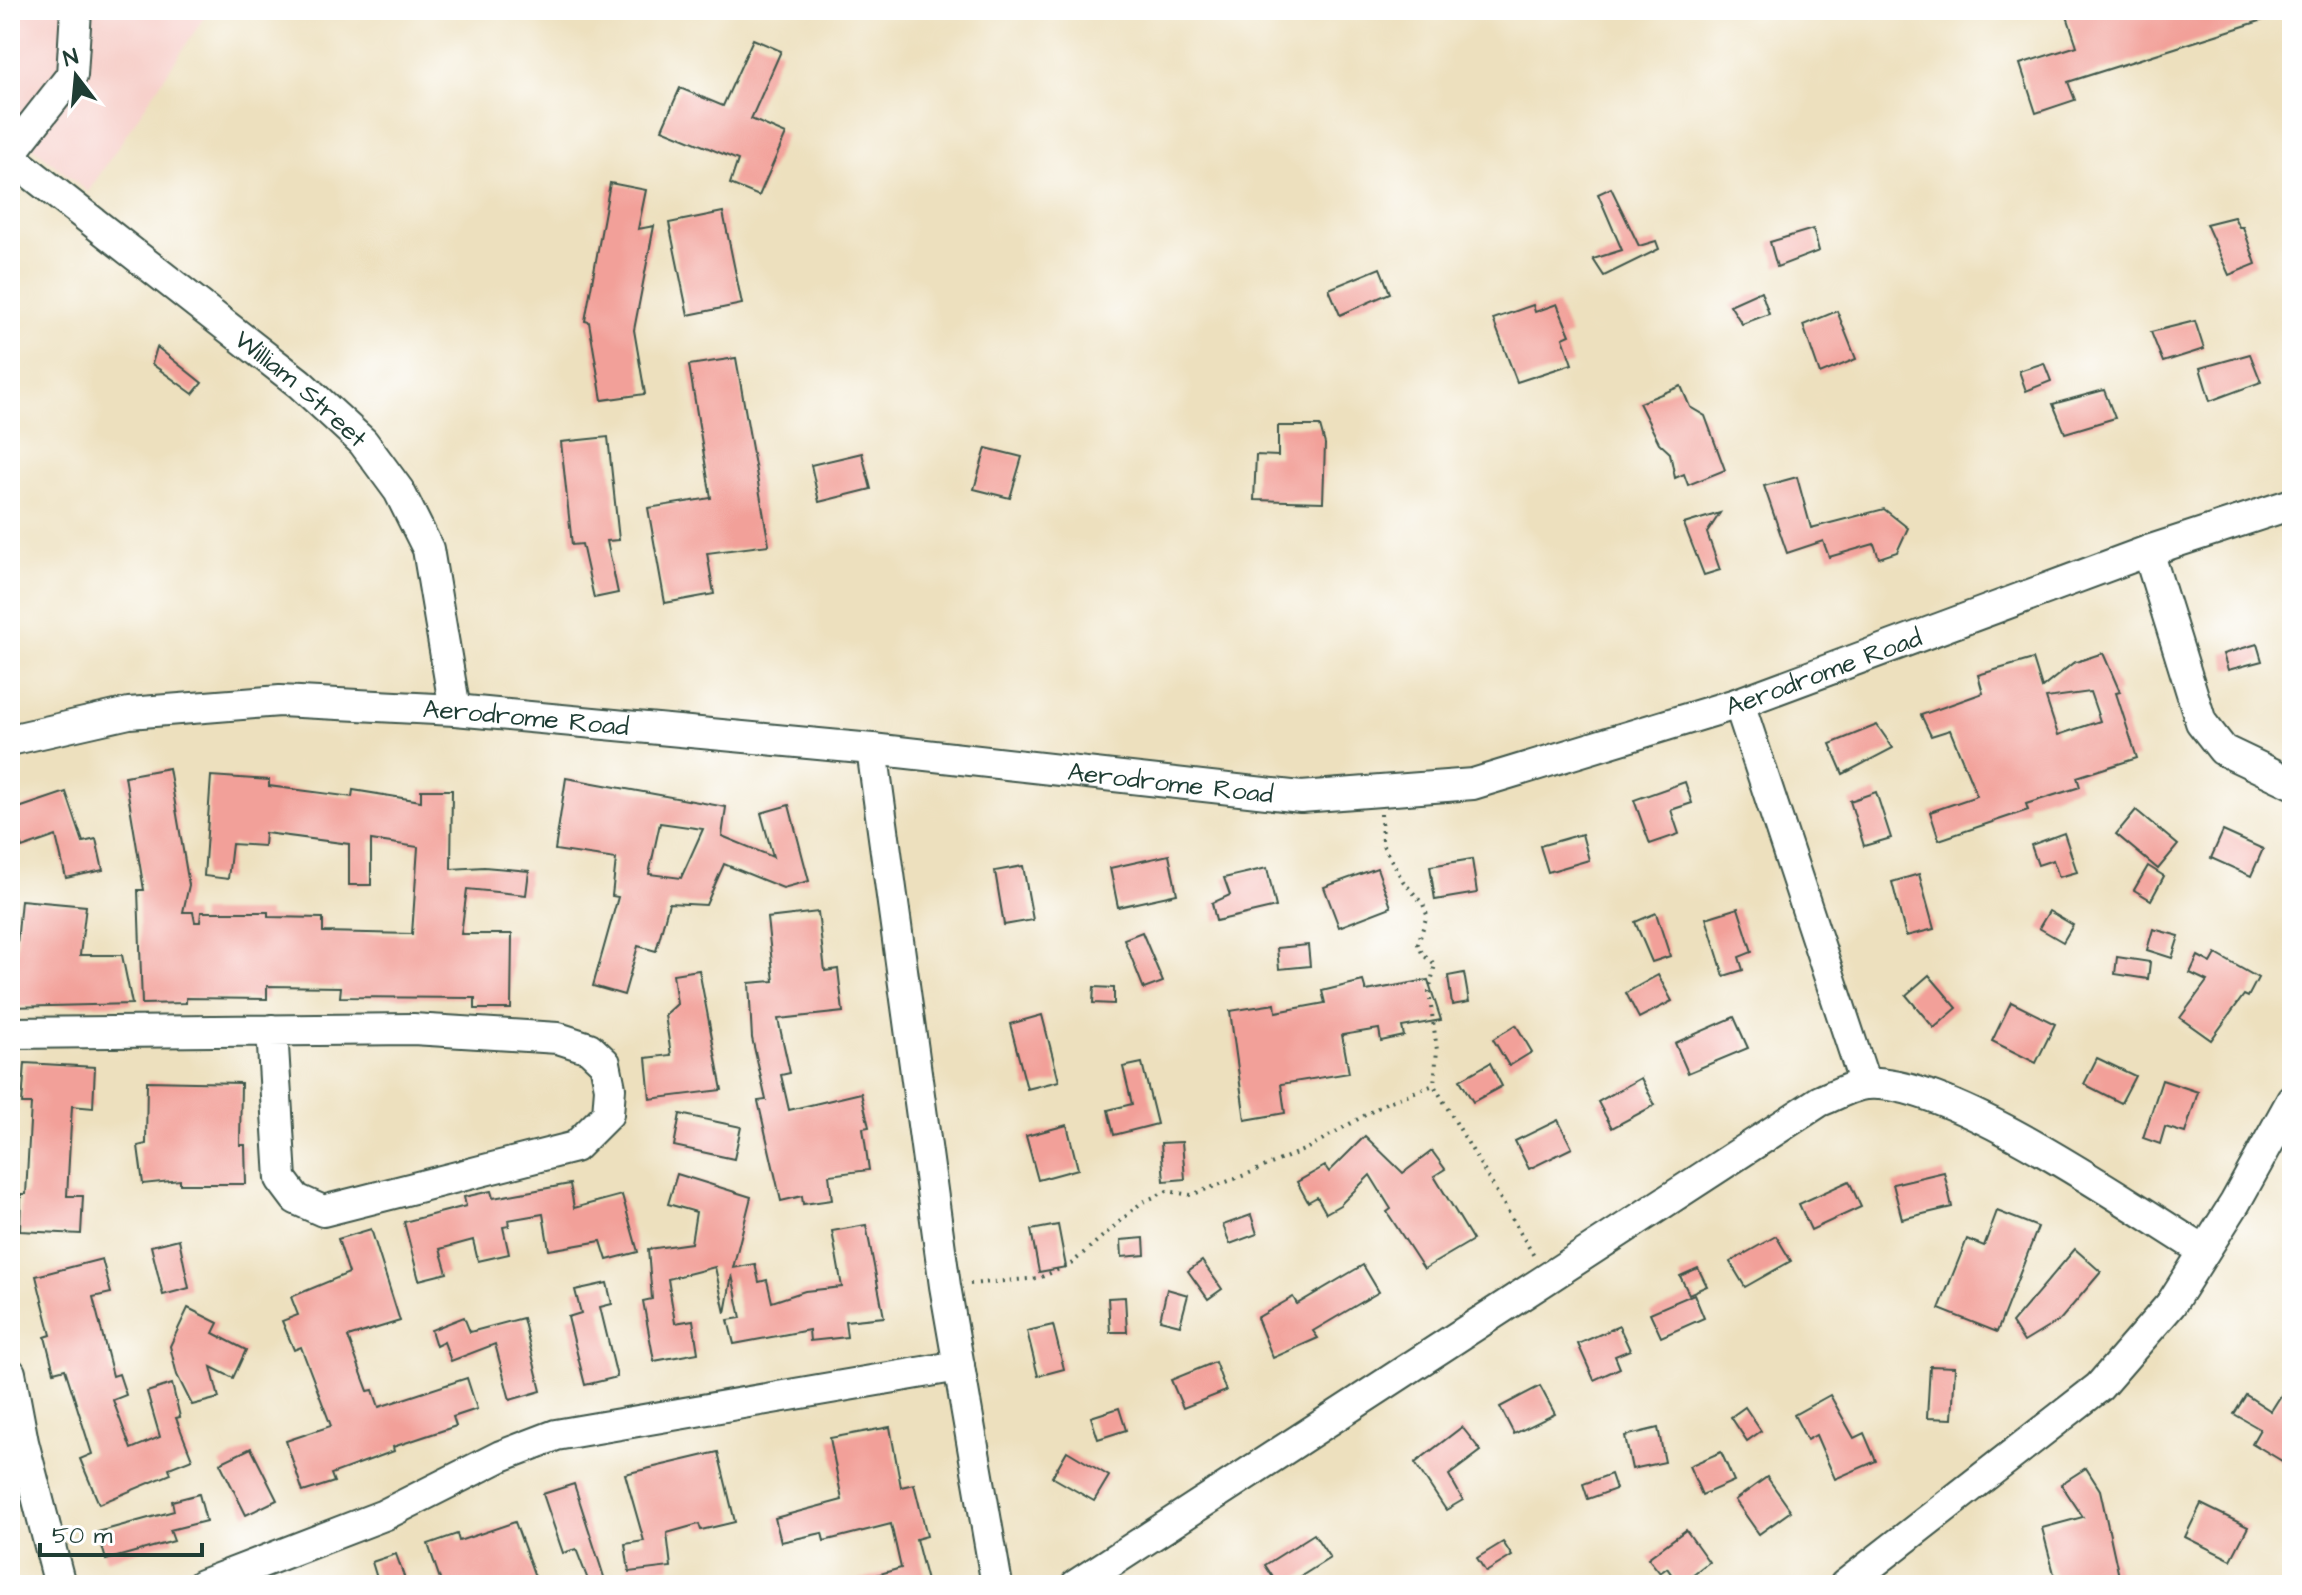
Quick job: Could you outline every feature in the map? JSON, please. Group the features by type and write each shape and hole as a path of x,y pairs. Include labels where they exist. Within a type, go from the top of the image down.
{"street":[{"path":"10,156 72,75 76,10"},
{"name":"William Street","path":"10,156 299,383 363,442 399,491 428,549 455,710"},
{"name":"Aerodrome Road","path":"10,740 129,713 280,701 455,710 872,749 1301,797 1473,784 1739,703 2148,551 2292,504"},
{"path":"2148,551 2201,722 2223,750 2292,783"},
{"path":"1739,703 1865,1084"},
{"path":"872,749 945,1286 997,1585"},
{"path":"10,1033 272,1030 413,1029 558,1038 589,1048 605,1063 610,1088 608,1114 575,1147 323,1211 296,1199 281,1179 272,1030"},
{"path":"1076,1585 1820,1101 1865,1084 1913,1091 1974,1112 2204,1251"},
{"path":"1845,1585 2099,1387 2171,1304 2292,1100"},
{"path":"202,1585 384,1515 501,1456 556,1435 959,1366"},
{"path":"10,1373 17,1443 60,1585"}],"path":[{"path":"1381,791 1382,844 1403,881 1423,904 1427,915 1418,944 1423,955 1435,964 1429,992 1437,1050 1434,1085 1547,1279"},
{"path":"945,1286 1039,1278 1071,1264 1141,1203 1167,1191 1191,1195 1245,1175 1306,1149 1388,1102 1434,1085"}],"shaded area":[{"path":"10,10 209,10 88,192 10,129"}],"building":[{"path":"2065,10 2281,10 2282,14 2068,82 2075,100 2036,113 2020,64 2077,46"},
{"path":"753,39 781,51 751,119 786,134 759,196 730,184 738,160 662,129 680,88 723,106"},
{"path":"610,183 646,190 638,229 654,226 634,330 645,394 602,400 589,322 585,321"},
{"path":"1611,188 1639,246 1656,241 1659,249 1604,276 1593,259 1622,250 1598,194"},
{"path":"723,212 742,304 688,315 669,223"},
{"path":"2234,217 2239,227 2243,227 2256,264 2229,275 2206,224"},
{"path":"1813,229 1819,251 1777,267 1770,242"},
{"path":"1380,268 1390,293 1340,315 1329,289"},
{"path":"1761,291 1769,314 1742,324 1730,305"},
{"path":"1557,304 1570,335 1563,338 1572,364 1517,382 1493,319 1533,305 1535,312"},
{"path":"1837,311 1856,359 1820,374 1803,325"},
{"path":"2195,321 2204,349 2163,362 2151,332"},
{"path":"157,347 202,383 193,394 152,364"},
{"path":"2250,354 2261,382 2210,401 2200,368"},
{"path":"736,358 769,545 707,553 714,594 665,603 648,508 711,498 689,365"},
{"path":"2044,363 2051,381 2026,391 2019,371"},
{"path":"1681,386 1690,407 1705,416 1725,470 1688,485 1684,474 1675,478 1670,453 1659,443 1639,403"},
{"path":"2104,390 2115,418 2065,433 2053,404"},
{"path":"1278,426 1320,426 1325,444 1323,502 1254,500 1256,455 1278,456"},
{"path":"608,437 619,540 607,541 618,593 594,598 582,544 572,545 561,442"},
{"path":"986,448 1022,457 1010,498 974,489"},
{"path":"862,453 871,489 819,502 811,465"},
{"path":"1797,477 1811,528 1884,509 1908,528 1897,552 1879,558 1874,544 1829,557 1823,541 1787,553 1764,486"},
{"path":"1720,513 1707,533 1720,570 1704,575 1684,524"},
{"path":"2257,644 2262,661 2228,670 2223,654"},
{"path":"2103,653 2120,692 2116,693 2137,758 2077,777 2080,787 2026,804 2028,810 1939,840 1930,812 1977,796 1950,730 1931,736 1921,715 1983,693 1978,675 2033,659 2042,688 2073,663","holes":["2090,692 2100,721 2058,735 2046,698"]},
{"path":"1877,725 1893,748 1843,774 1830,744"},
{"path":"169,768 189,885 183,912 193,912 195,922 200,922 201,912 268,912 268,917 323,918 323,932 412,934 418,847 371,840 371,885 349,885 349,844 265,833 264,846 232,844 228,879 204,876 211,776 269,780 269,786 352,797 353,790 421,801 421,790 452,790 451,869 484,867 529,871 526,895 467,889 461,934 512,934 511,1009 475,1009 475,998 340,997 341,987 267,986 267,999 186,998 186,1003 142,1004 138,890 144,890 125,776"},
{"path":"566,778 726,807 722,836 773,857 761,813 789,805 809,881 783,888 724,864 706,905 669,903 656,951 638,946 624,995 593,986 618,897 612,896 616,859 555,850","holes":["660,823 703,829 681,878 649,874"]},
{"path":"1685,782 1692,803 1671,810 1679,834 1650,844 1634,800"},
{"path":"66,792 83,842 96,839 103,870 66,878 56,836 22,848 10,811"},
{"path":"1876,792 1891,838 1864,846 1850,801"},
{"path":"2136,810 2178,845 2158,869 2116,834"},
{"path":"2223,831 2263,849 2251,876 2211,858"},
{"path":"2064,833 2077,872 2059,877 2053,860 2038,865 2031,845"},
{"path":"1582,834 1589,860 1548,872 1540,846"},
{"path":"1169,855 1177,894 1118,907 1110,868"},
{"path":"1472,859 1477,893 1435,900 1430,866"},
{"path":"1023,866 1033,920 1004,925 995,871"},
{"path":"2148,866 2164,876 2151,900 2134,890"},
{"path":"1267,868 1276,907 1216,921 1212,903 1230,895 1224,878"},
{"path":"1377,868 1391,907 1339,927 1324,887"},
{"path":"1919,874 1934,929 1906,936 1892,882"},
{"path":"21,900 86,906 80,955 122,955 132,1004 10,1007 10,956 16,955"},
{"path":"1738,908 1752,952 1739,957 1743,970 1724,976 1706,918"},
{"path":"2049,911 2073,925 2063,942 2039,928"},
{"path":"818,912 825,971 838,969 843,1012 778,1019 790,1073 781,1075 789,1110 861,1093 869,1127 863,1128 869,1170 829,1175 832,1200 803,1204 802,1196 781,1201 758,1101 766,1100 752,1038 749,983 774,981 767,918"},
{"path":"1656,913 1670,956 1652,962 1635,922"},
{"path":"2153,929 2179,936 2172,958 2147,950"},
{"path":"1142,932 1163,982 1144,989 1124,939"},
{"path":"1308,945 1310,966 1279,969 1277,948"},
{"path":"2216,954 2258,978 2248,997 2244,995 2211,1040 2180,1018 2207,981 2190,973 2198,956 2211,963"},
{"path":"2117,957 2150,962 2148,979 2115,974"},
{"path":"699,970 722,1090 650,1099 646,1058 671,1055 665,1015 677,1004 673,974"},
{"path":"1464,973 1469,1002 1452,1005 1448,976"},
{"path":"1658,975 1672,1001 1639,1018 1626,993"},
{"path":"1929,975 1957,1008 1934,1028 1906,995"},
{"path":"1428,980 1441,1020 1402,1027 1404,1036 1381,1041 1379,1029 1342,1035 1349,1073 1281,1084 1285,1113 1245,1120 1230,1011 1275,1004 1276,1012 1325,1003 1322,991 1363,981 1366,991"},
{"path":"1094,987 1114,988 1114,1004 1093,1003"},
{"path":"2011,1002 2055,1024 2036,1063 1992,1041"},
{"path":"1042,1015 1059,1081 1027,1089 1010,1024"},
{"path":"1734,1017 1748,1048 1688,1073 1675,1043"},
{"path":"1516,1025 1532,1052 1509,1066 1493,1039"},
{"path":"2097,1058 2135,1076 2121,1103 2084,1084"},
{"path":"25,1063 95,1067 93,1108 72,1106 67,1196 83,1196 81,1234 20,1231 21,1194 26,1194 31,1104 22,1104"},
{"path":"1142,1063 1157,1124 1114,1135 1108,1110 1132,1104 1123,1067"},
{"path":"1490,1063 1502,1086 1473,1102 1460,1080"},
{"path":"1641,1078 1655,1105 1612,1128 1598,1102"},
{"path":"2162,1080 2198,1092 2185,1133 2165,1127 2160,1144 2143,1138"},
{"path":"147,1081 241,1083 240,1145 245,1145 246,1184 180,1184 180,1180 143,1184 138,1146 146,1144"},
{"path":"680,1114 741,1127 734,1159 674,1146"},
{"path":"1558,1120 1572,1148 1529,1169 1515,1141"},
{"path":"1067,1125 1078,1169 1038,1180 1026,1136"},
{"path":"1365,1136 1403,1173 1432,1151 1445,1169 1434,1176 1473,1240 1424,1269 1387,1212 1391,1209 1370,1175 1340,1205 1326,1213 1317,1197 1308,1202 1297,1182 1325,1166 1329,1172"},
{"path":"1182,1142 1185,1179 1164,1181 1161,1143"},
{"path":"1944,1172 1952,1207 1902,1219 1893,1184"},
{"path":"677,1174 751,1197 733,1268 755,1264 759,1282 767,1280 772,1302 805,1291 842,1287 832,1231 866,1225 884,1317 845,1321 847,1337 810,1341 809,1330 734,1344 728,1320 741,1318 732,1275 725,1313 715,1267 668,1279 675,1323 693,1320 698,1353 654,1361 643,1301 652,1299 648,1249 691,1243 696,1212 668,1204"},
{"path":"1849,1181 1861,1207 1811,1230 1799,1204"},
{"path":"570,1184 574,1208 622,1195 638,1252 607,1260 601,1241 549,1250 543,1214 508,1220 509,1226 503,1227 509,1254 478,1261 473,1240 440,1249 447,1273 419,1280 404,1222 466,1206 464,1197 491,1191 493,1198"},
{"path":"1997,1211 2038,1227 1997,1332 1939,1309 1967,1239 1984,1246"},
{"path":"1251,1215 1257,1234 1230,1244 1223,1225"},
{"path":"1058,1225 1066,1267 1039,1272 1031,1230"},
{"path":"371,1229 400,1321 348,1337 368,1391 373,1390 379,1407 467,1378 477,1409 453,1417 456,1426 393,1447 394,1451 331,1474 334,1482 303,1492 286,1441 331,1426 301,1347 294,1350 282,1321 298,1315 291,1297 349,1273 338,1239"},
{"path":"1776,1236 1791,1261 1745,1287 1730,1262"},
{"path":"1144,1238 1145,1255 1122,1257 1121,1240"},
{"path":"179,1239 189,1288 163,1295 151,1246"},
{"path":"2075,1249 2101,1272 2060,1320 2024,1342 2012,1323"},
{"path":"102,1259 111,1293 93,1297 113,1376 119,1374 126,1395 113,1400 131,1449 160,1437 147,1392 172,1384 180,1417 176,1418 192,1459 169,1468 171,1474 99,1504 80,1459 92,1454 65,1369 54,1372 45,1337 51,1335 36,1276"},
{"path":"1202,1261 1222,1289 1208,1299 1188,1271"},
{"path":"1363,1265 1379,1292 1313,1331 1318,1338 1273,1358 1257,1318 1293,1297 1297,1304"},
{"path":"1698,1268 1707,1286 1689,1294 1680,1276"},
{"path":"607,1283 612,1304 600,1307 617,1377 585,1385 568,1317 581,1313 575,1290"},
{"path":"1167,1289 1188,1295 1180,1325 1160,1320"},
{"path":"1694,1294 1704,1318 1661,1337 1650,1313"},
{"path":"1125,1297 1127,1332 1110,1332 1108,1298"},
{"path":"188,1308 218,1323 213,1333 246,1350 233,1378 211,1367 219,1398 192,1405 177,1375 170,1346"},
{"path":"464,1317 470,1332 523,1318 541,1391 510,1400 495,1344 451,1361 444,1342 436,1346 431,1330"},
{"path":"1053,1325 1064,1369 1038,1376 1027,1331"},
{"path":"1619,1326 1630,1350 1615,1356 1620,1368 1594,1380 1578,1344"},
{"path":"1215,1362 1226,1391 1183,1408 1171,1380"},
{"path":"1930,1366 1955,1367 1952,1419 1927,1418"},
{"path":"2292,1378 2292,1467 2252,1443 2260,1429 2234,1414 2246,1395 2271,1411"},
{"path":"1540,1386 1555,1414 1514,1434 1500,1407"},
{"path":"1830,1395 1854,1438 1864,1433 1876,1461 1835,1479 1816,1435 1807,1440 1794,1415"},
{"path":"1745,1407 1761,1431 1747,1441 1731,1417"},
{"path":"1119,1408 1126,1430 1098,1439 1091,1417"},
{"path":"890,1427 901,1487 914,1484 927,1536 916,1539 928,1585 860,1585 859,1580 901,1568 891,1524 824,1541 822,1533 781,1542 775,1518 842,1500 830,1438"},
{"path":"1462,1427 1481,1451 1449,1475 1463,1500 1446,1510 1415,1463"},
{"path":"1658,1428 1665,1462 1632,1469 1625,1436"},
{"path":"251,1448 277,1500 246,1515 220,1463"},
{"path":"1067,1451 1109,1476 1094,1501 1052,1477"},
{"path":"718,1452 735,1522 701,1530 699,1524 667,1533 671,1567 629,1572 625,1544 644,1541 625,1474"},
{"path":"1721,1452 1734,1481 1702,1495 1689,1466"},
{"path":"2086,1468 2100,1490 2120,1581 2107,1585 2057,1585 2042,1528 2083,1517 2061,1484"},
{"path":"1611,1474 1616,1489 1588,1499 1583,1484"},
{"path":"1767,1477 1791,1511 1759,1534 1735,1500"},
{"path":"574,1484 605,1580 590,1585 576,1549 563,1553 543,1494"},
{"path":"199,1494 206,1521 170,1530 174,1541 106,1560 98,1532 174,1511 172,1501"},
{"path":"2201,1504 2248,1527 2231,1560 2185,1537"},
{"path":"515,1522 538,1585 442,1585 428,1544 457,1534 459,1541"},
{"path":"1686,1530 1709,1562 1679,1585 1667,1568 1660,1573 1648,1558"},
{"path":"1314,1534 1330,1558 1287,1585 1278,1585 1265,1565"},
{"path":"1503,1542 1512,1556 1486,1572 1477,1558"},
{"path":"396,1554 407,1585 379,1585 372,1562"}]}
